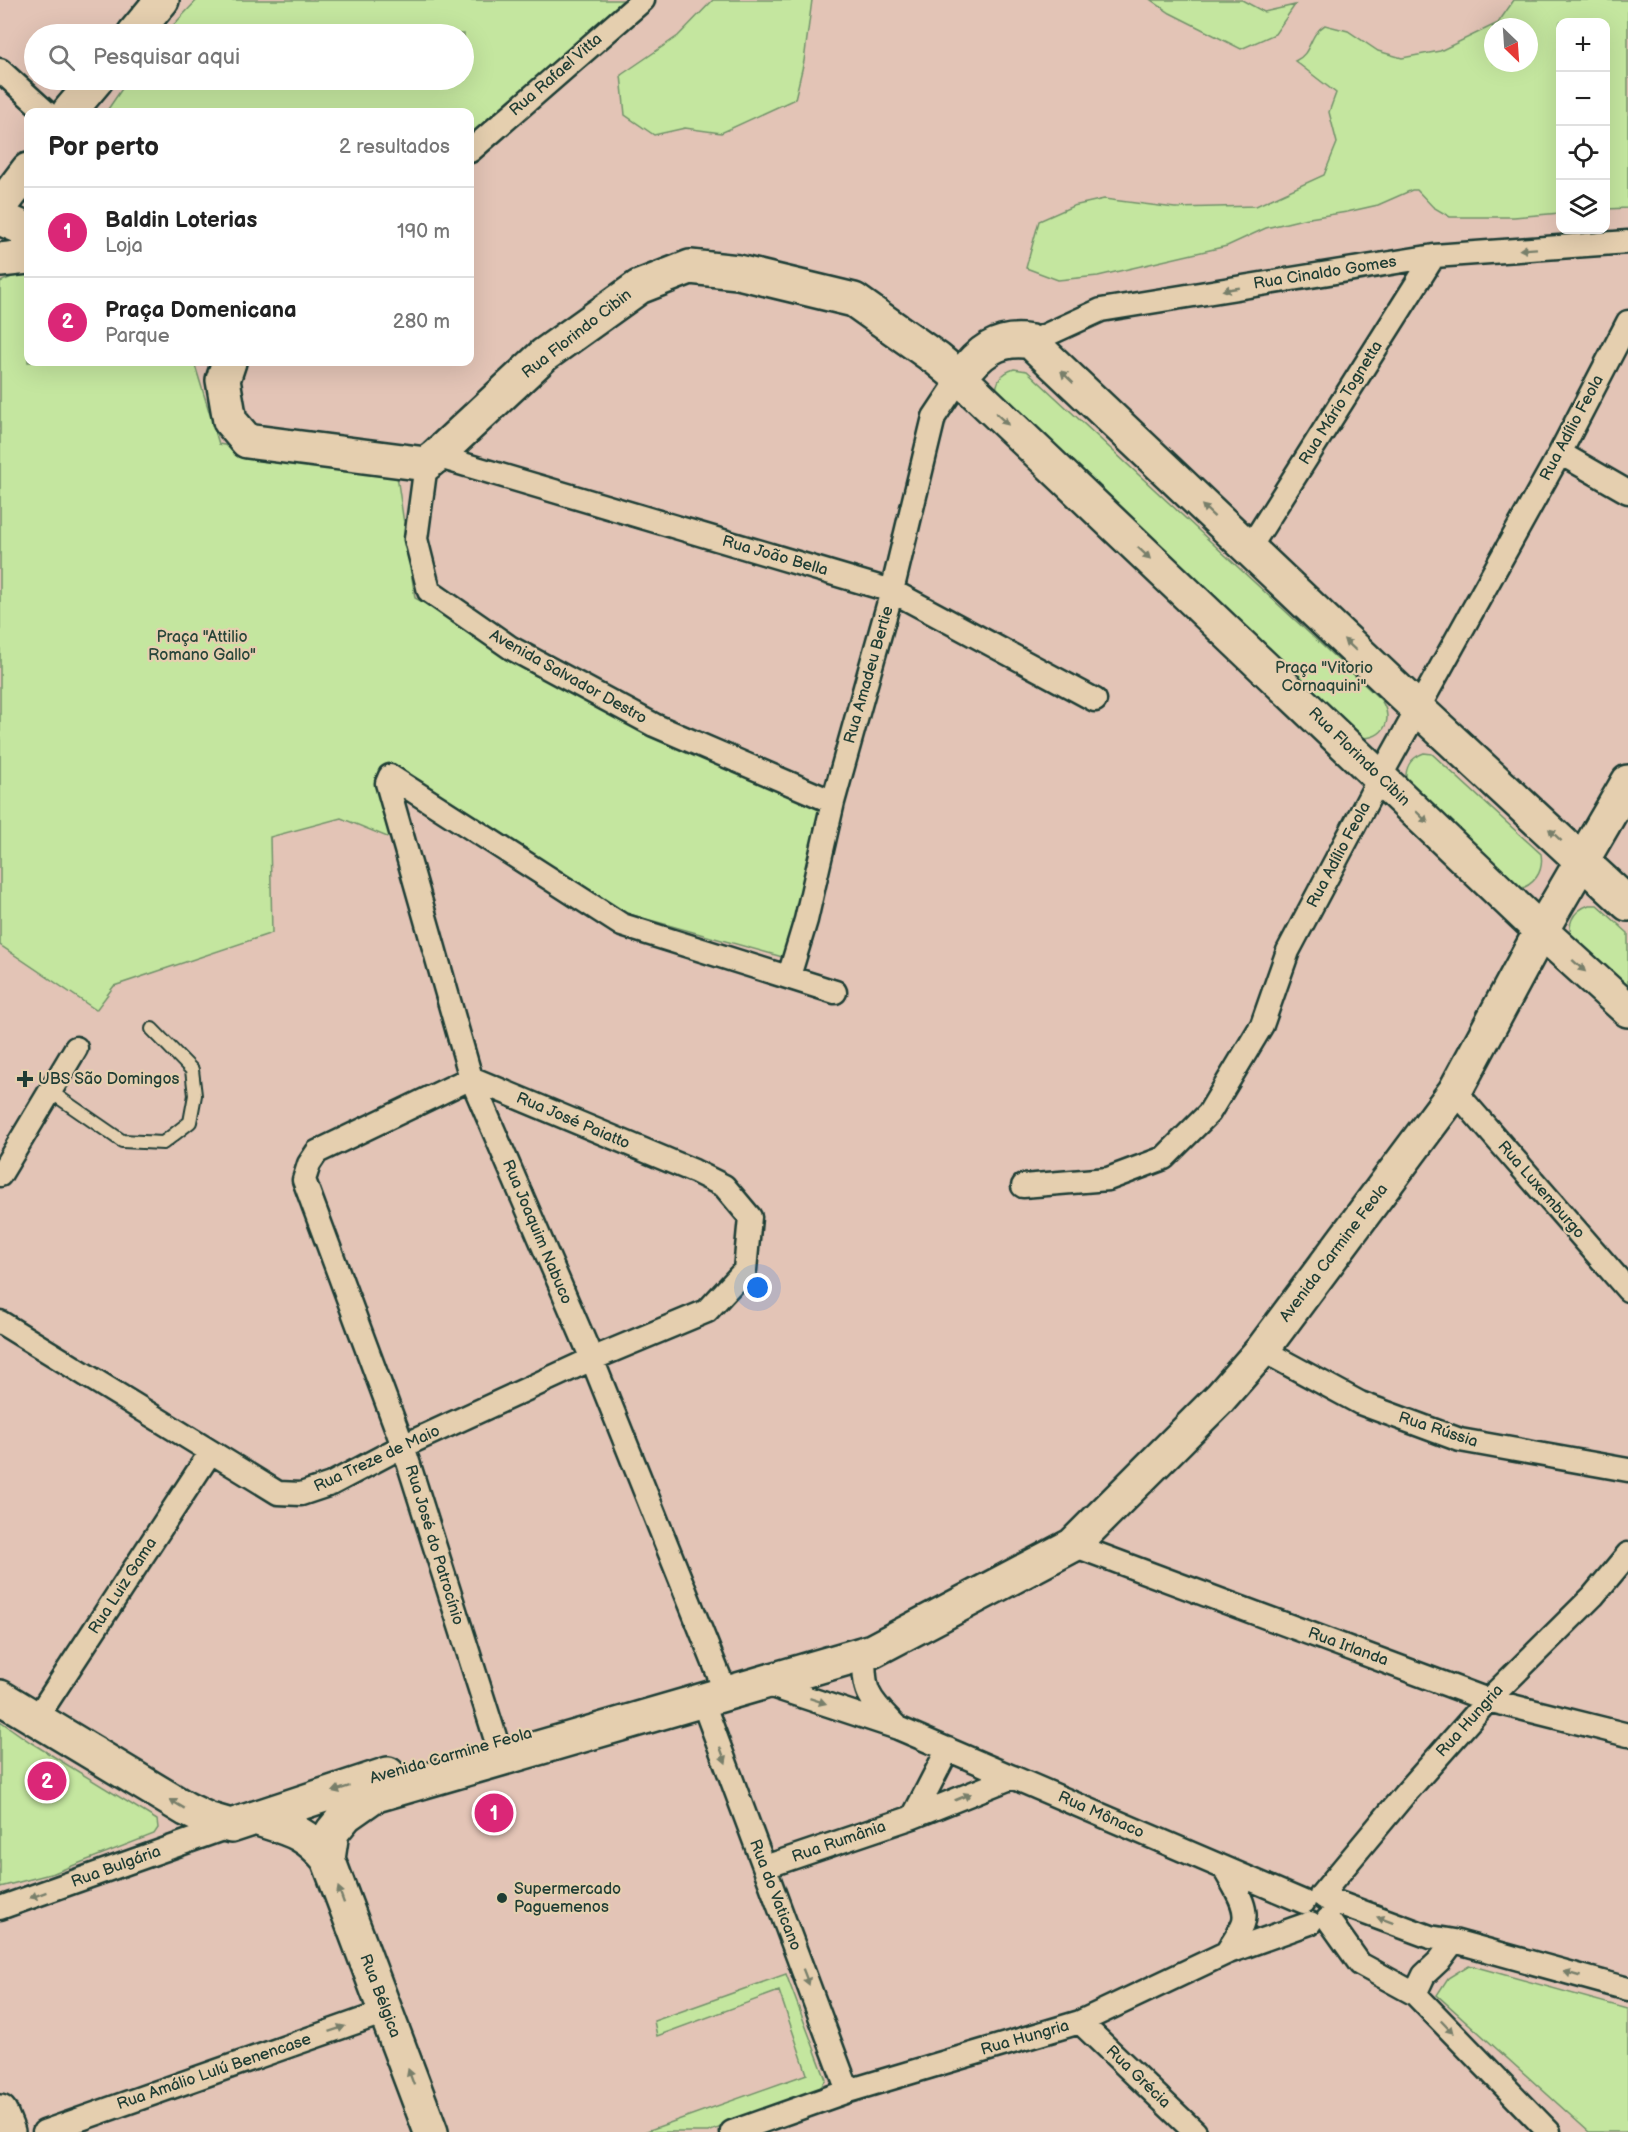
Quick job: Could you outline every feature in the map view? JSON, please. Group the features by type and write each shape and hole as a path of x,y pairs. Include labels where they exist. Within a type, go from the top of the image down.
{"main road":[{"path":"142,24 162,0"},
{"path":"72,108 88,90"},
{"path":"0,207 24,175"},
{"path":"0,218 24,228"},
{"path":"0,260 24,257"},
{"name":"Rua Florindo Cibin","path":"431,460 544,355 639,287 690,267 738,272 854,300 960,378 1628,1011"},
{"path":"960,378 973,360 999,344 1015,339 1031,342 1418,709 1628,904"},
{"path":"228,366 223,380 230,421 247,441 431,460"},
{"name":"Avenida Carmine Feola","path":"243,1822 362,1782 496,1743 711,1689 762,1683 872,1651 1073,1545 1220,1398 1262,1350 1455,1091 1541,931 1628,782"},
{"name":"Avenida Carmine Feola","path":"328,1859 332,1832 346,1815 374,1796 711,1689 865,1632 928,1621"},
{"path":"0,1697 186,1809 207,1819 243,1822"},
{"name":"Rua Bélgica","path":"243,1822 302,1834 315,1844 328,1859 431,2132"},
{"path":"0,2112 8,2132"}],"street":[{"name":"Rua Rafael Vitta","path":"474,148 643,0"},
{"path":"0,70 41,108"},
{"name":"Rua Cinaldo Gomes","path":"1031,342 1101,310 1434,256 1628,242"},
{"name":"Rua Mário Tognetta","path":"1249,549 1434,256"},
{"name":"Rua Adílio Feola","path":"1023,1186 1108,1179 1164,1158 1209,1113 1262,1025 1288,951 1380,777 1560,453 1628,322"},
{"name":"Rua Amadeu Bertie","path":"789,976 806,920 833,802 892,591 934,417 960,378"},
{"path":"1560,453 1628,492"},
{"name":"Rua João Bella","path":"431,460 892,591 1095,700"},
{"name":"Avenida Salvador Destro","path":"431,460 416,539 429,591 511,648 654,725 833,802"},
{"name":"Rua Joaquim Nabuco","path":"711,1689 592,1359 471,1078 387,783 390,776 622,925 789,976"},
{"path":"789,976 835,992"},
{"path":"0,1175 76,1048"},
{"name":"Rua José do Patrocínio","path":"471,1078 317,1152 303,1180 403,1446 496,1743"},
{"name":"Rua José Paiatto","path":"471,1078 694,1171 724,1186 750,1217 745,1270 707,1311"},
{"name":"Rua Luxemburgo","path":"1455,1091 1628,1290"},
{"name":"Rua Treze de Maio","path":"0,1322 278,1493 301,1494 331,1484 403,1446 592,1359 707,1311"},
{"name":"Rua Rússia","path":"1262,1350 1360,1403 1460,1440 1628,1470"},
{"name":"Rua Luiz Gama","path":"36,1719 210,1452"},
{"name":"Rua Irlanda","path":"1073,1545 1488,1700 1628,1735"},
{"name":"Rua Hungria","path":"732,2132 849,2091 1080,2022 1318,1907 1404,1795 1488,1700 1593,1596 1628,1554"},
{"name":"Rua Mônaco","path":"864,1653 866,1691 872,1701 898,1728"},
{"name":"Rua Mônaco","path":"762,1683 898,1728 1225,1870 1318,1907 1430,1937 1454,1941 1628,1989"},
{"name":"Rua do Vaticano","path":"711,1689 765,1867 849,2091"},
{"path":"913,1817 948,1749"},
{"name":"Rua Rumânia","path":"765,1867 913,1817 1013,1777"},
{"name":"Rua Bulgária","path":"0,1908 243,1822"},
{"path":"1225,1870 1244,1908 1245,1915 1244,1923 1226,1953"},
{"path":"1318,1907 1360,1964 1415,1994 1549,2132"},
{"path":"1415,1994 1424,1975 1439,1961 1454,1941"},
{"name":"Rua Amálio Lulú Benencase","path":"44,2132 385,2012"},
{"name":"Rua Grécia","path":"1080,2022 1195,2132"}],"lane":[{"path":"51,1092 122,1141 163,1143 190,1122 195,1095 192,1070 152,1029"}],"green space":[{"path":"197,0 623,0 474,134 474,108 109,108 121,90 474,90 474,24 174,24"},
{"path":"713,0 812,0 804,61 795,99 721,133 685,128 654,135 625,115 621,75 678,36"},
{"path":"1151,0 1242,0 1264,12 1295,5 1275,34 1241,49 1170,13"},
{"path":"1514,0 1628,0 1628,208 1610,209 1610,18 1556,18 1556,213 1514,217 1450,217 1433,207 1417,190 1412,190 1378,205 1266,228 1227,246 1098,276 1058,280 1026,268 1039,221 1073,206 1104,199 1175,208 1256,206 1324,175 1337,143 1329,112 1336,93 1295,61 1305,54 1315,34 1325,25 1348,31 1378,51 1402,58 1440,51 1484,30 1484,72 1538,72 1538,18 1501,18"},
{"name":"Praça \"Attilio Romano Gallo\"","path":"24,272 24,366 195,366 219,444 397,476 415,598 601,696 833,802 786,958 625,913 383,766 380,768 402,843 341,818 270,837 272,933 114,986 96,1010 0,945 0,282"},
{"name":"Praça \"Vitorio Cornaquini\"","path":"1014,369 1027,371 1381,700 1387,716 1384,729 1373,736 1356,737 996,394 1000,378"},
{"path":"1424,753 1432,754 1541,854 1541,867 1533,882 1516,890 1406,781 1409,764"},
{"path":"1589,905 1597,905 1628,933 1628,993 1574,942 1571,936 1570,925 1574,915"},
{"path":"0,1721 157,1820 158,1828 154,1834 54,1873 0,1887"},
{"path":"1469,1965 1628,2009 1628,2132 1589,2132 1437,1995 1448,1978"},
{"path":"786,1974 826,2080 818,2091 708,2132 644,2132 807,2074 779,1991 657,2036 654,2021"}],"place":[{"name":"UBS São Domingos","path":"25,1079"},
{"name":"Praça Domenicana","path":"47,1781"},
{"name":"Baldin Loterias","path":"494,1813"},
{"name":"Supermercado Paguemenos","path":"502,1898"}]}
